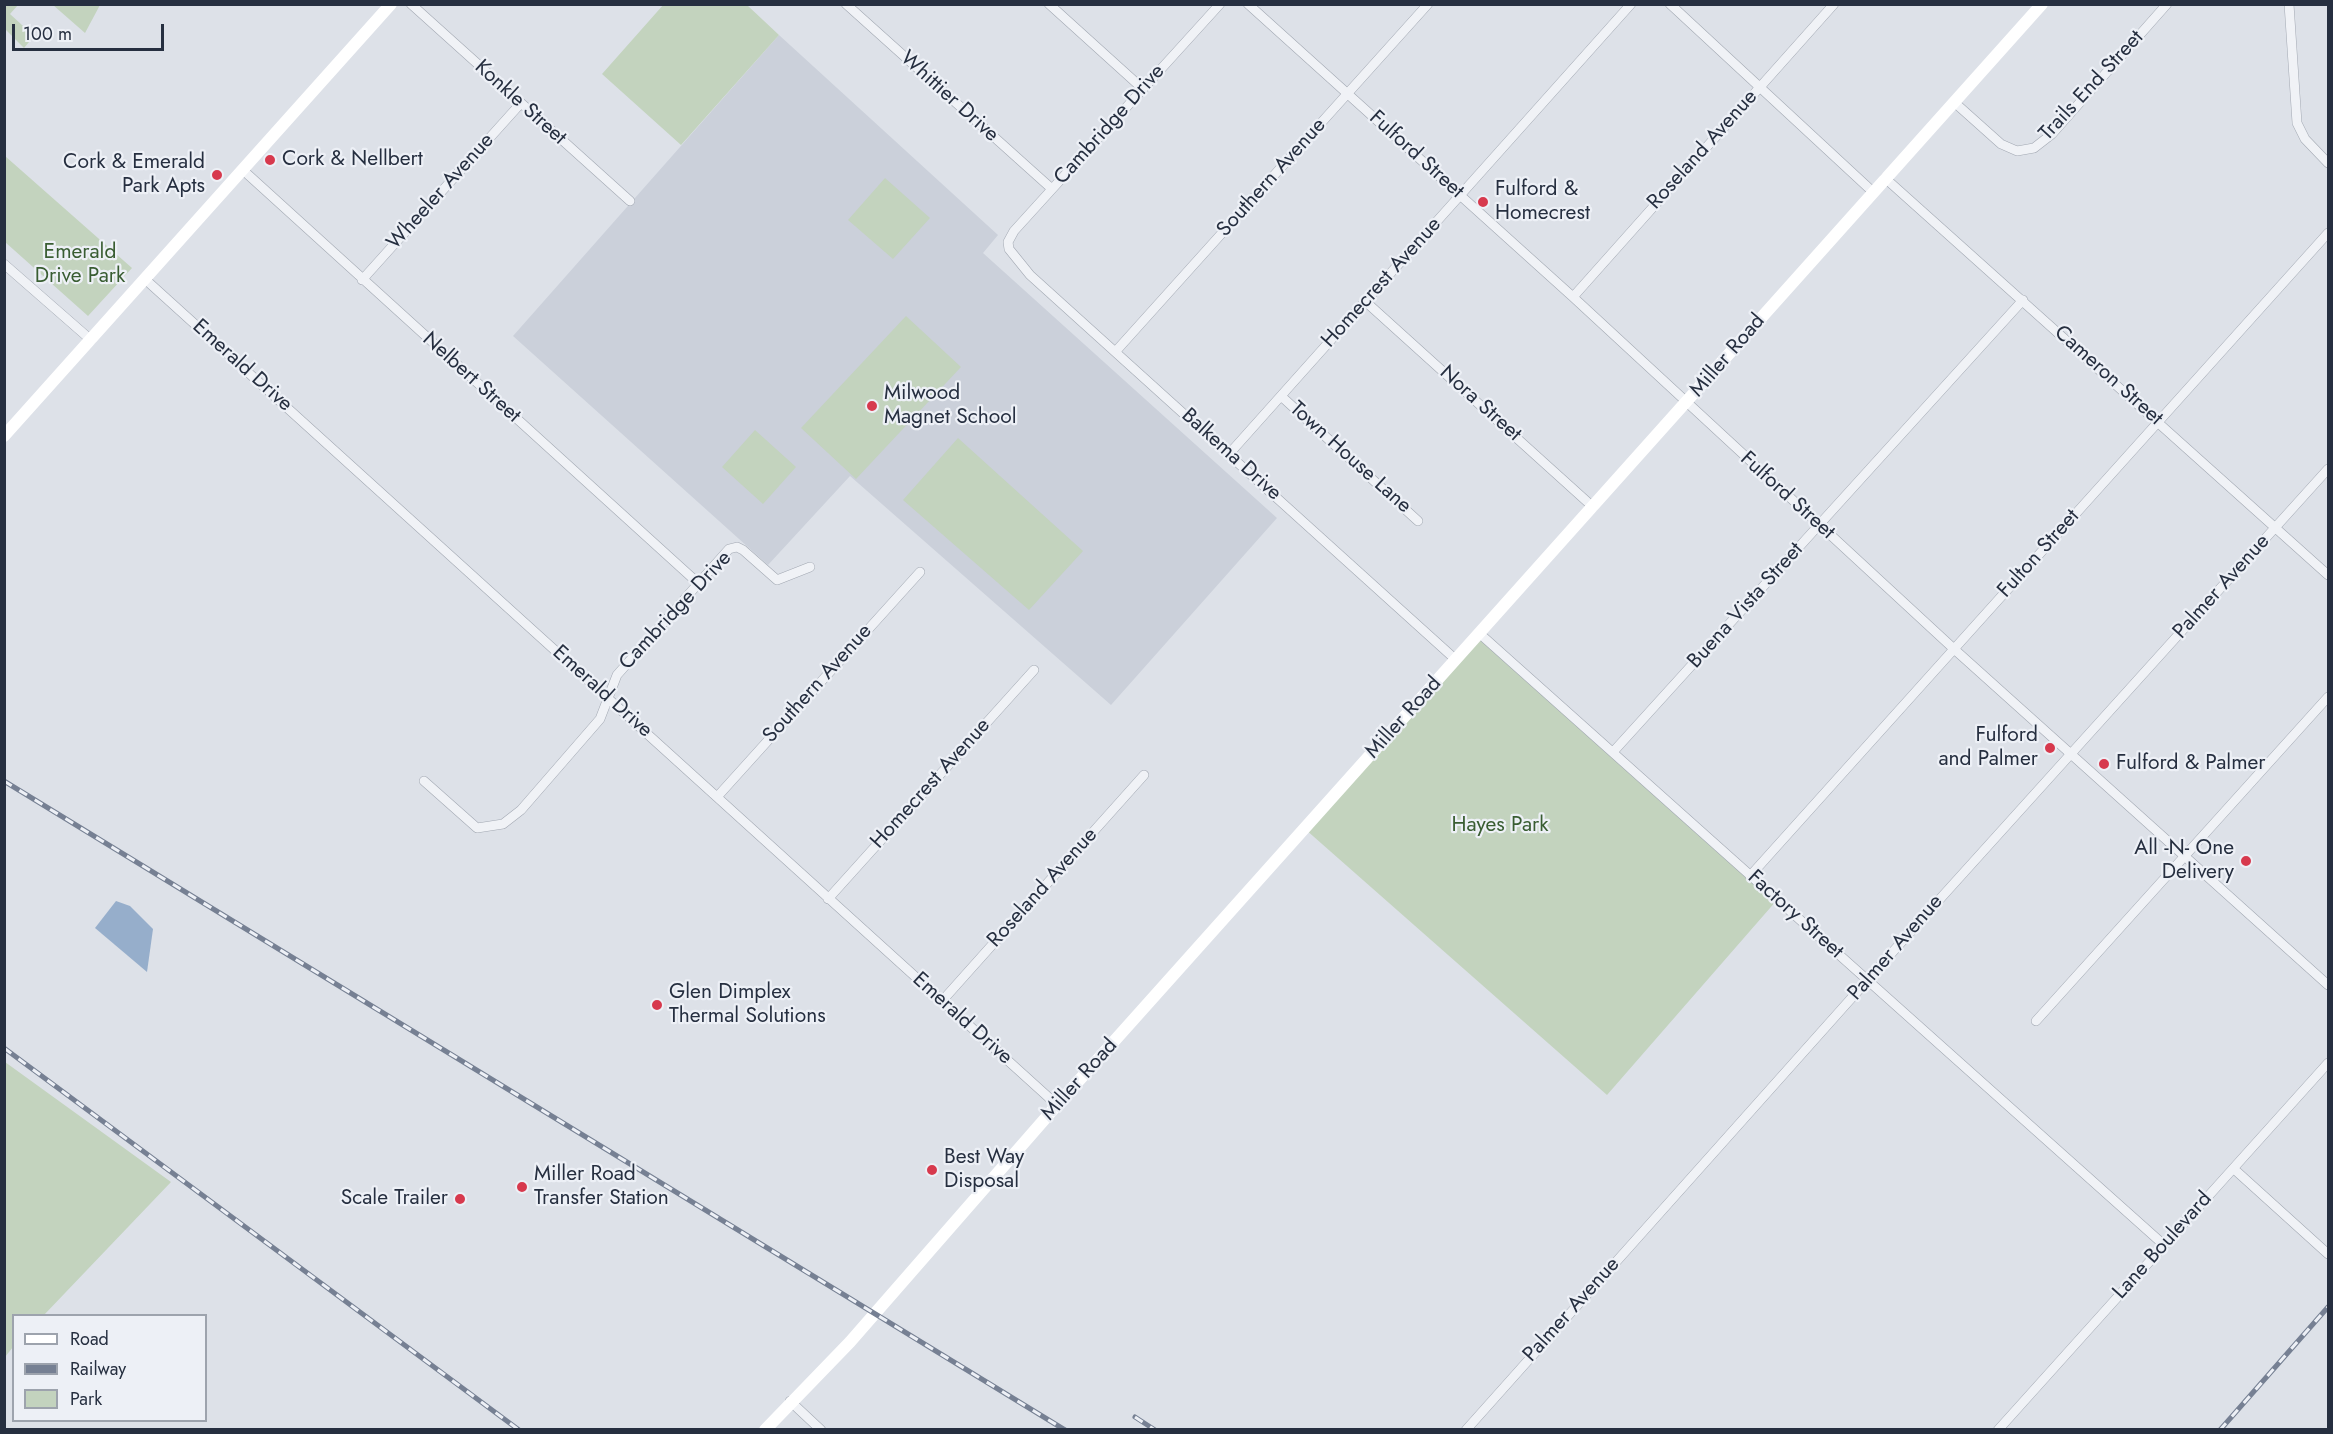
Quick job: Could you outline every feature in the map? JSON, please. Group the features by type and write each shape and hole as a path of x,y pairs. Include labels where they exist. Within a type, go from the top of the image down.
{"street":[{"path":"4,436 244,171 391,4"},
{"name":"Konkle Street","path":"411,4 630,201"},
{"name":"Whittier Drive","path":"846,4 1052,189"},
{"path":"1049,4 1143,89"},
{"name":"Cambridge Drive","path":"1009,249 1008,242 1014,231 1220,4"},
{"name":"Fulford Street","path":"1248,4 1675,390 1686,404 1954,649 2328,984"},
{"name":"Southern Avenue","path":"1116,351 1428,4"},
{"name":"Homecrest Avenue","path":"1229,454 1631,4"},
{"path":"1670,4 1873,192"},
{"name":"Roseland Avenue","path":"1573,297 1834,4"},
{"name":"Miller Road","path":"765,1430 790,1401 850,1342 1057,1105 2042,4"},
{"name":"Trails End Street","path":"1954,102 2001,144 2017,151 2034,148 2052,134 2167,4"},
{"path":"2289,4 2297,123 2306,139 2328,163"},
{"name":"Wheeler Avenue","path":"362,280 521,103"},
{"name":"Nelbert Street","path":"244,171 699,584"},
{"name":"Cameron Street","path":"1885,178 2024,300 2328,575"},
{"name":"Fulton Street","path":"1750,876 2328,232"},
{"name":"Balkema Drive","path":"1009,249 1030,275 1455,660"},
{"path":"4,264 90,340"},
{"name":"Emerald Drive","path":"146,279 1057,1105"},
{"name":"Buena Vista Street","path":"1613,752 2024,300"},
{"name":"Nora Street","path":"1366,302 1593,507"},
{"name":"Town House Lane","path":"1281,396 1418,521"},
{"name":"Palmer Avenue","path":"1466,1430 2328,469"},
{"name":"Cambridge Drive","path":"424,781 471,824 482,828 495,827 512,818 600,718 617,675 734,547 743,550 777,580 810,567"},
{"name":"Southern Avenue","path":"717,797 920,572"},
{"name":"Factory Street","path":"1479,633 2164,1245"},
{"name":"Homecrest Avenue","path":"828,899 1034,670"},
{"path":"2036,1021 2328,697"},
{"name":"Roseland Avenue","path":"942,1001 1144,775"},
{"name":"Lane Boulevard","path":"1998,1430 2328,1063"},
{"path":"2234,1169 2328,1254"},
{"path":"790,1401 821,1430"}],"shaded area":[{"name":"Milwood Magnet School","path":"779,35 998,235 983,253 1277,518 1111,705 850,476 768,565 513,336"}],"green space":[{"path":"664,4 747,5 779,35 681,145 602,74"},
{"path":"4,5 18,5 10,14 34,36 24,48 5,29"},
{"path":"53,5 100,5 85,33"},
{"name":"Emerald Drive Park","path":"5,156 132,268 88,316 5,242"},
{"path":"885,178 930,218 893,259 848,220"},
{"path":"906,316 961,367 856,479 801,428"},
{"path":"755,430 796,467 763,504 722,467"},
{"path":"958,438 1083,551 1029,610 903,500"},
{"name":"Hayes Park","path":"1479,633 1777,900 1607,1095 1305,829"},
{"path":"5,1062 171,1182 45,1314 12,1314 12,1348 5,1357"}],"water":[{"path":"116,901 130,906 153,929 147,972 95,928"}],"railway":[{"path":"4,781 1065,1430"},
{"path":"4,1048 519,1430"},
{"path":"2220,1430 2328,1307"},
{"path":"1135,1417 1155,1430"}],"place":[{"name":"Cork & Nellbert","path":"270,160"},
{"name":"Cork & Emerald Park Apts","path":"217,175"},
{"name":"Fulford & Homecrest","path":"1483,202"},
{"name":"Milwood Magnet School","path":"872,406"},
{"name":"Fulford and Palmer","path":"2050,748"},
{"name":"Fulford & Palmer","path":"2104,764"},
{"name":"All -N- One Delivery","path":"2246,861"},
{"name":"Glen Dimplex Thermal Solutions","path":"657,1005"},
{"name":"Best Way Disposal","path":"932,1170"},
{"name":"Miller Road Transfer Station","path":"522,1187"},
{"name":"Scale Trailer","path":"460,1199"}]}
